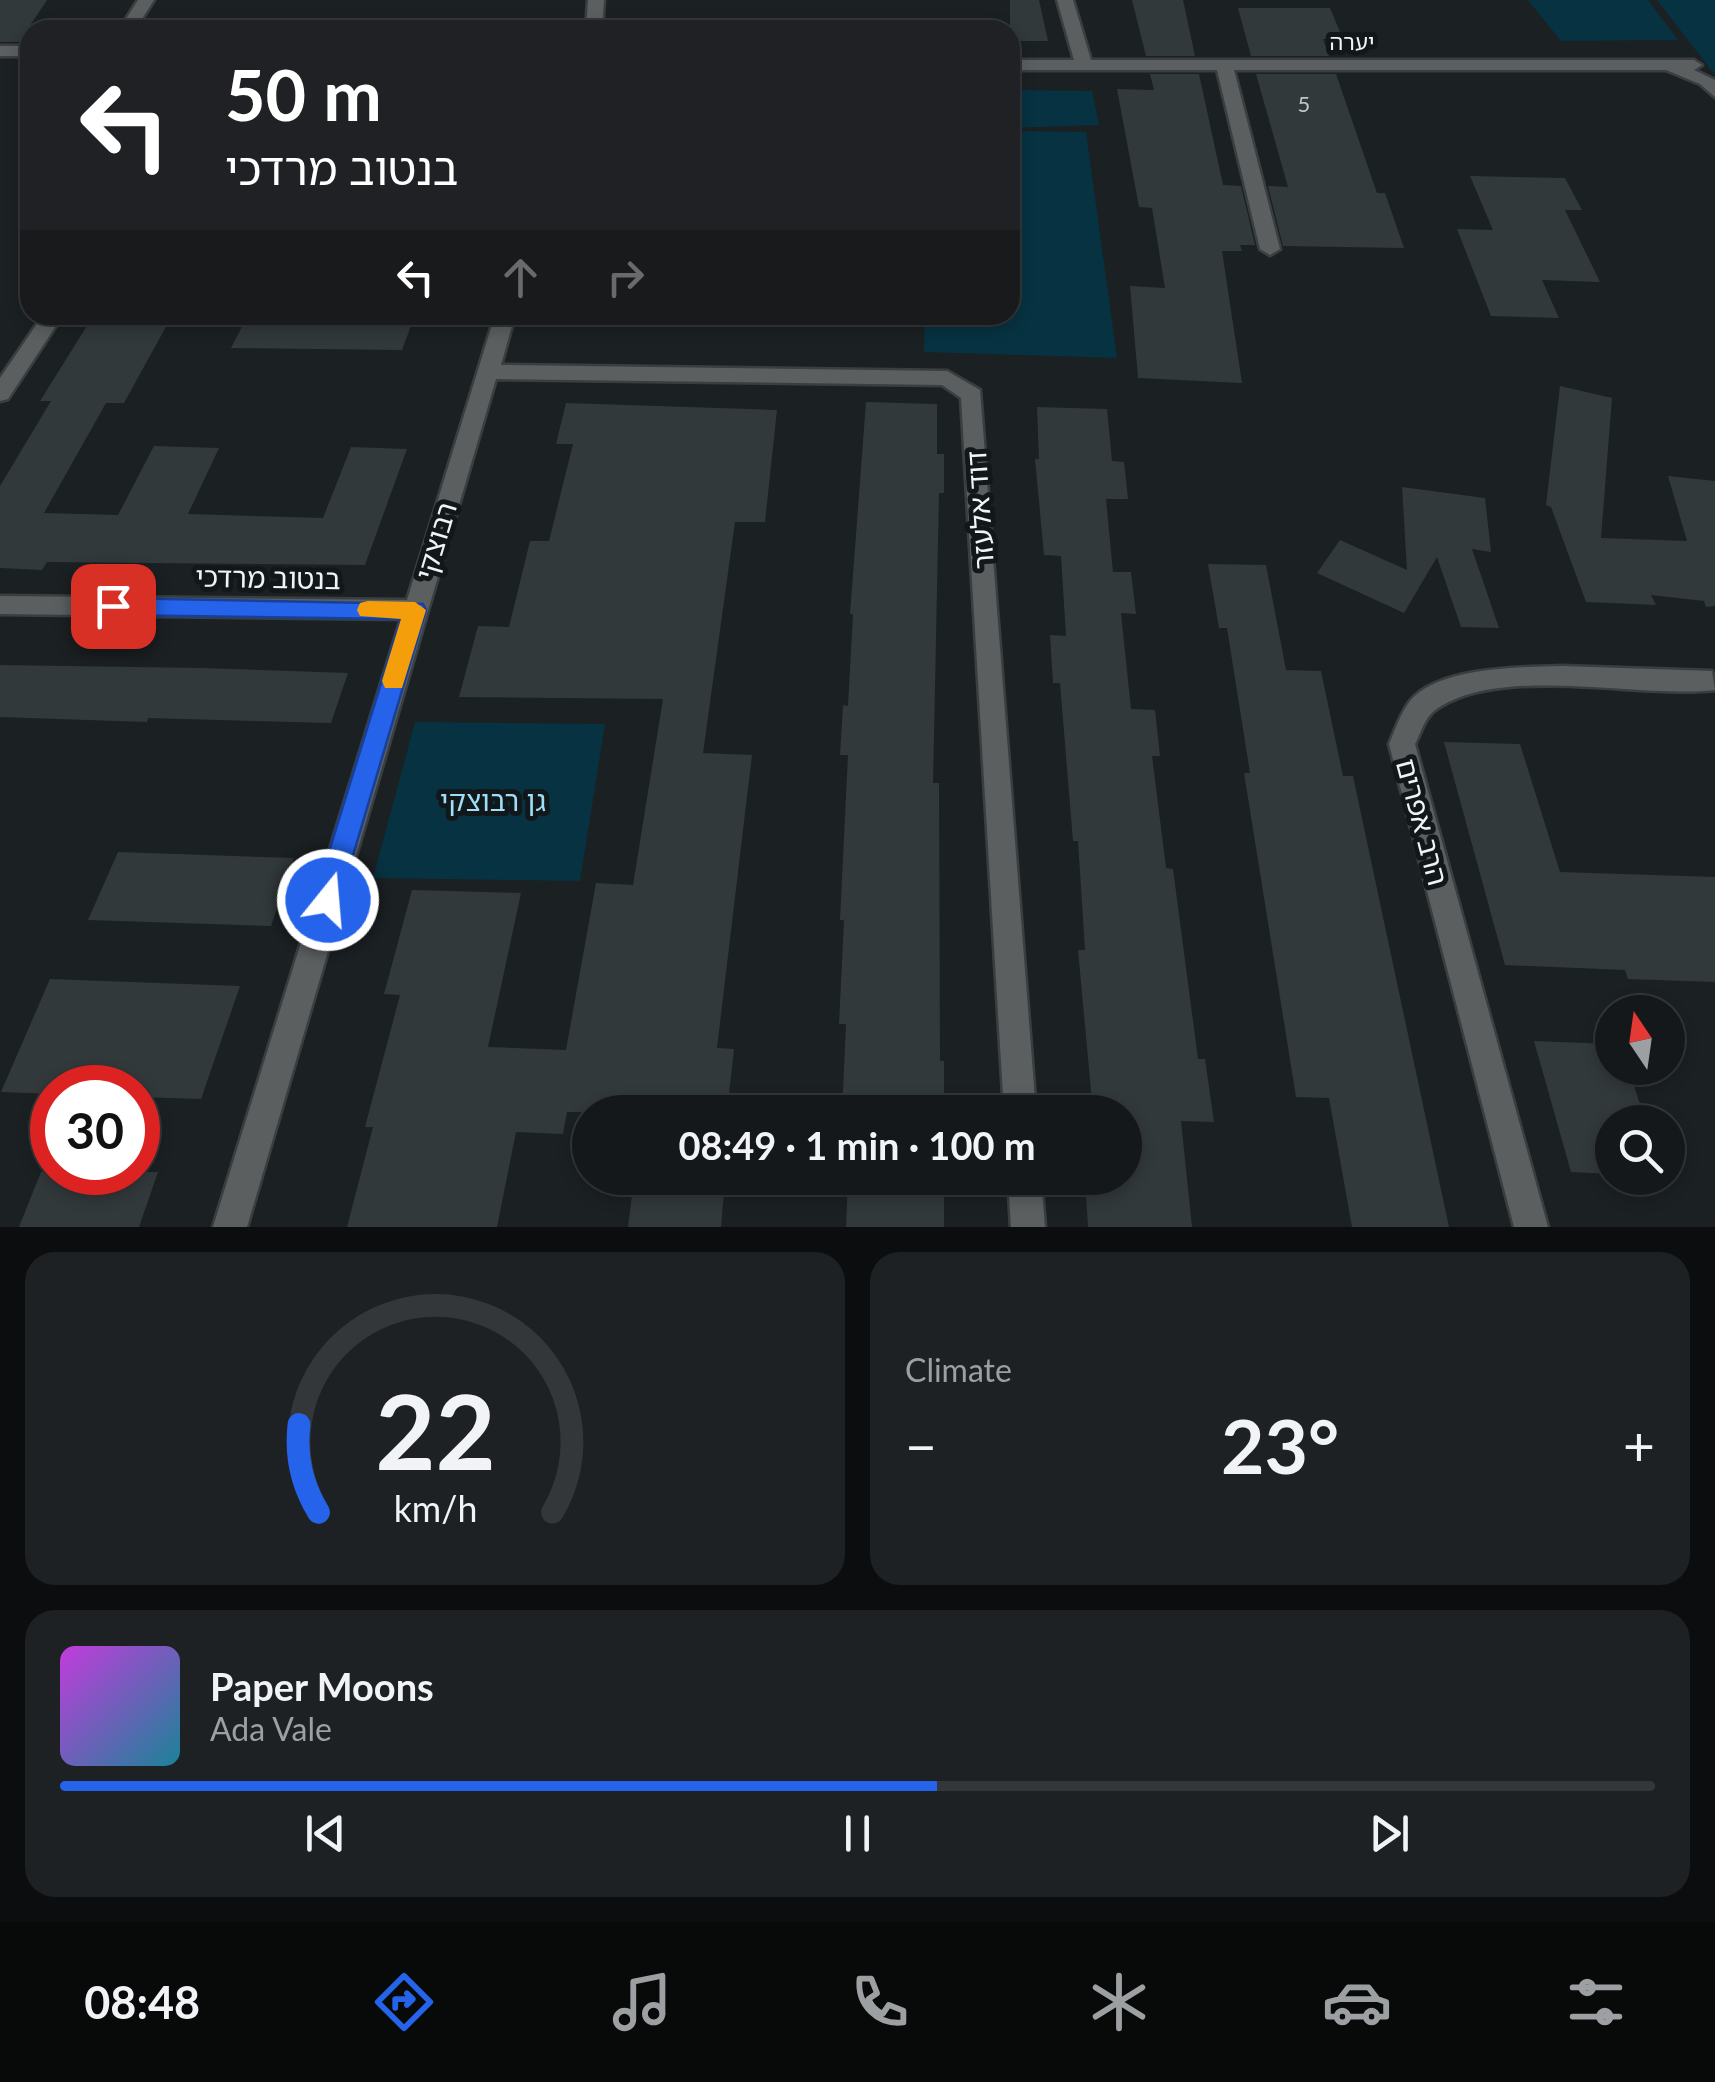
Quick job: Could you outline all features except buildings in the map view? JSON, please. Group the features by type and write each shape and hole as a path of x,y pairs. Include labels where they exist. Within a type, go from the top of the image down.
{"street":[{"path":"1065,0 1084,64"},
{"name":"יערה","path":"1020,65 1694,64"},
{"path":"1224,65 1270,249"},
{"path":"1662,65 1706,80 1715,92"},
{"path":"0,394 45,325"},
{"name":"רבוצקי","path":"230,1227 502,325"},
{"name":"דוד אלעזר","path":"488,372 947,378 972,395 1019,1095"},
{"name":"בנטוב מרדכי","path":"0,605 415,610"},
{"name":"הרב אפרים","path":"1531,1227 1402,744 1422,704 1468,683 1530,677 1712,681"},
{"path":"1025,1195 1028,1227"}],"green space":[{"path":"1528,0 1648,0 1678,40 1561,41"},
{"path":"1657,0 1715,0 1715,75"},
{"path":"1020,90 1092,91 1099,125 1020,128"},
{"path":"1020,131 1086,132 1117,358 924,352 925,325 1020,325"},
{"name":"גן רבוצקי","path":"415,722 605,724 580,881 373,878"}],"slow traffic":[{"path":"368,610 415,610 393,681"}],"route":[{"path":"113,606 415,610 328,900"}]}
